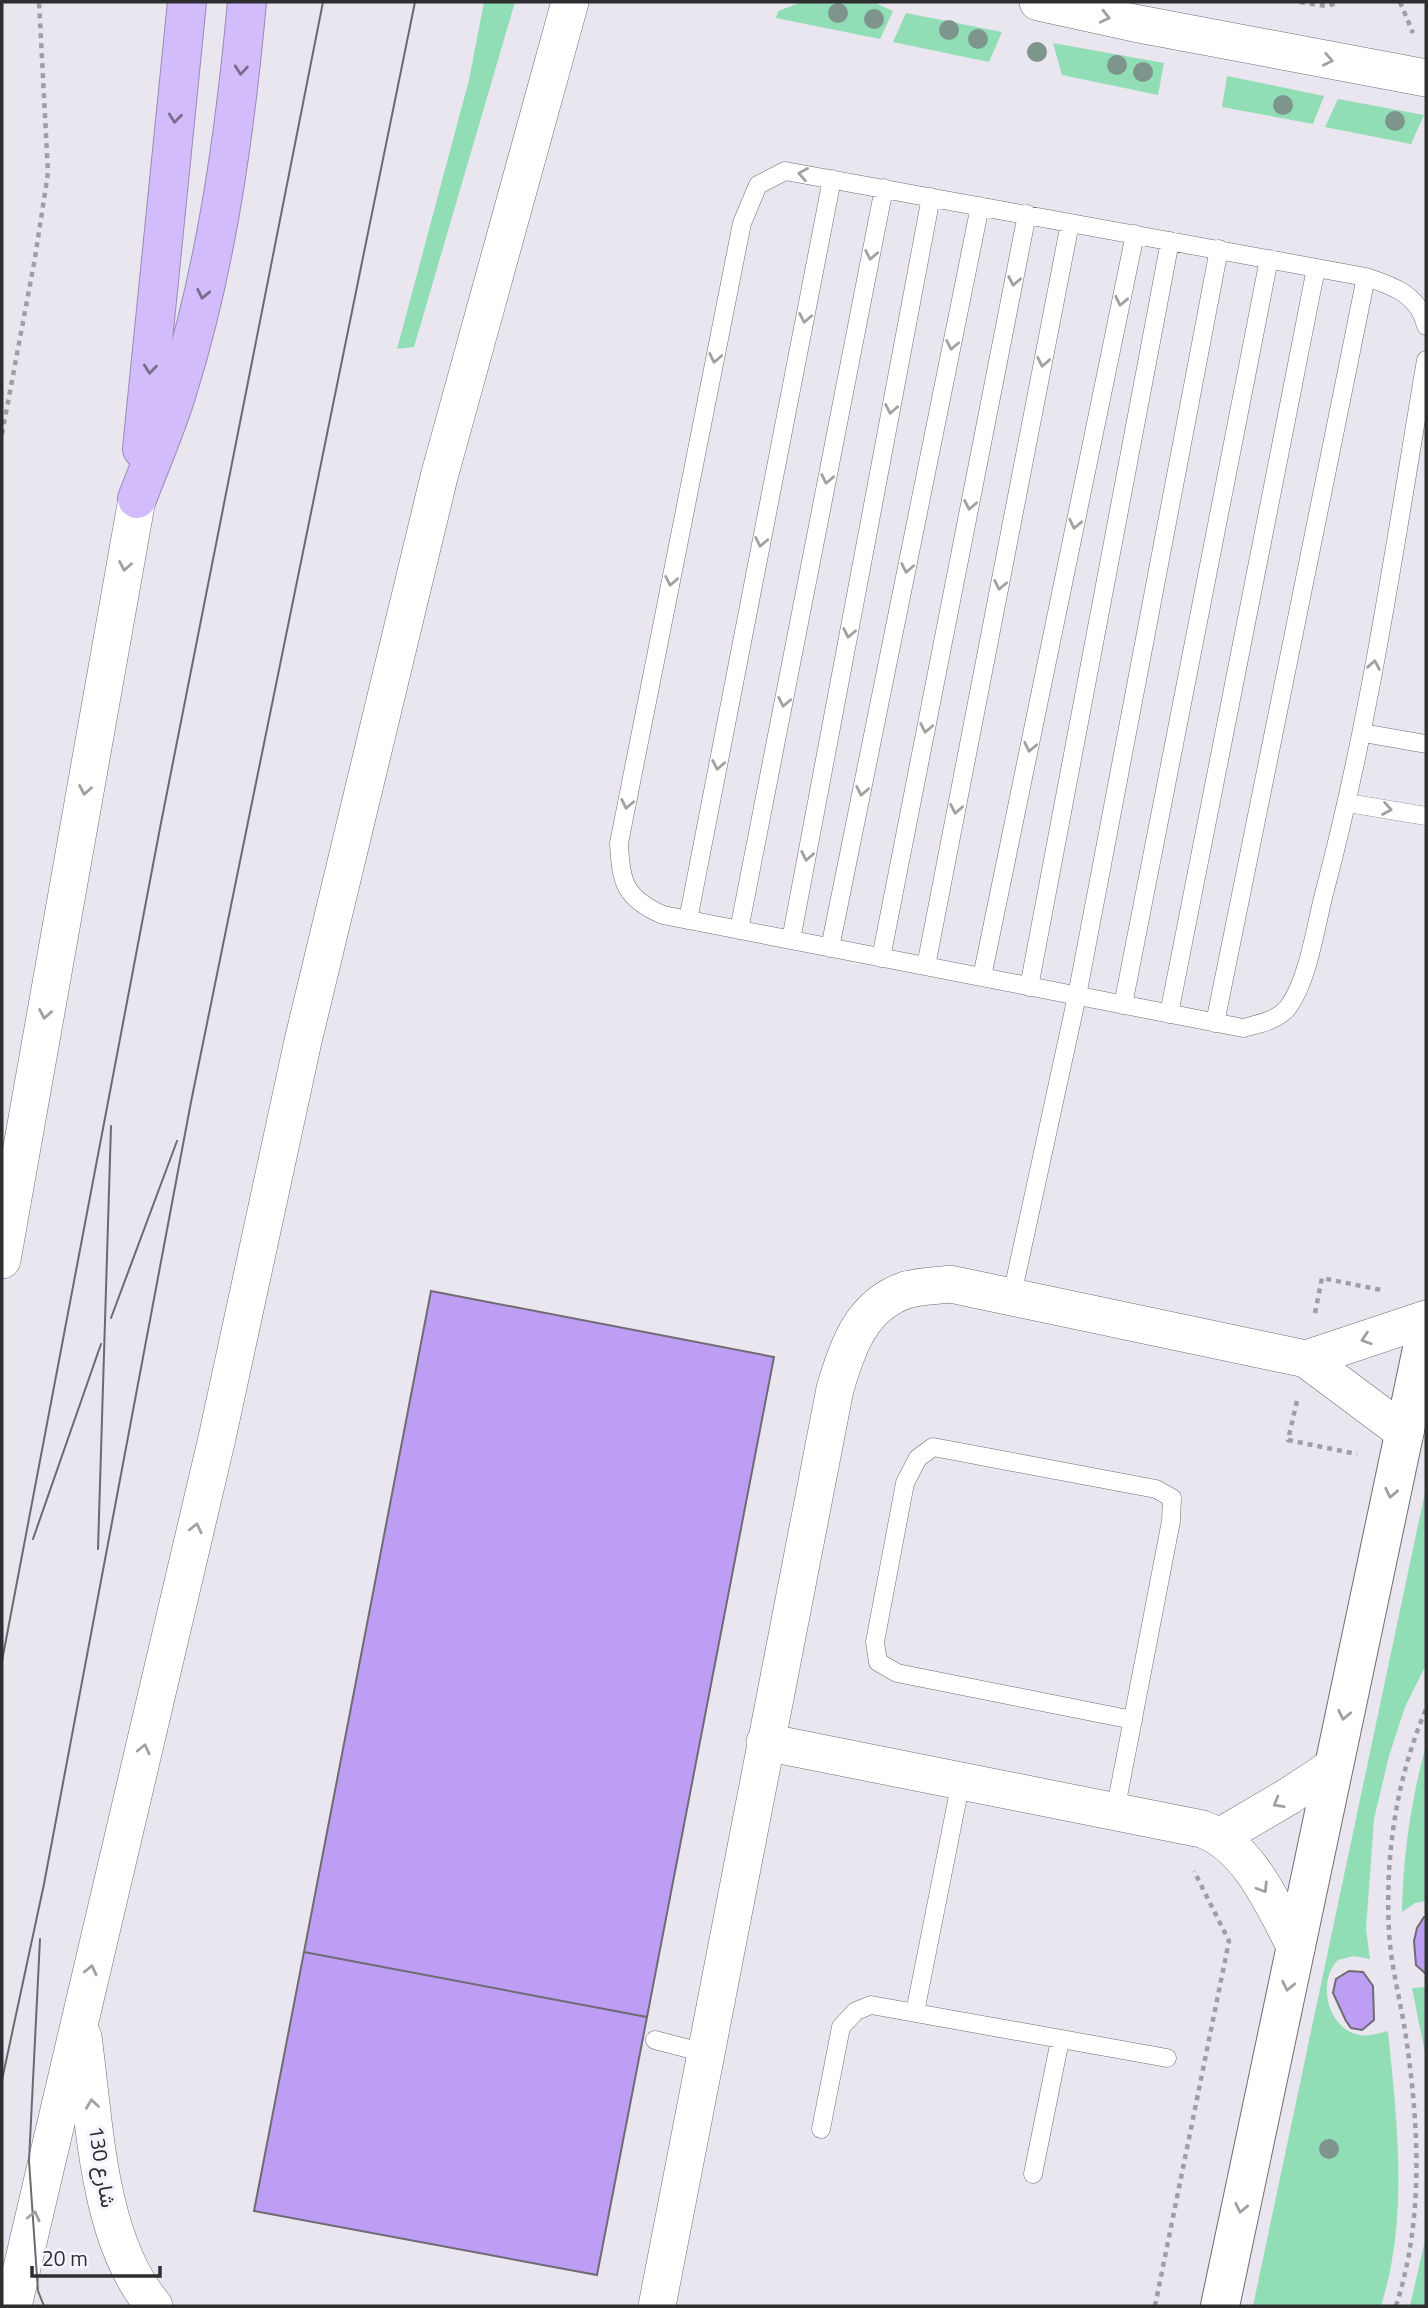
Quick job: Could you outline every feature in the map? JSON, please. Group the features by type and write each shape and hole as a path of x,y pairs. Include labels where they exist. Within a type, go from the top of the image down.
{"highway":[{"path":"137,499 187,2"},
{"path":"137,499 178,390 198,316 217,227 239,91 247,2"}],"street":[{"path":"13,2306 217,1438 303,1041 439,477 570,2"},
{"path":"1038,2 1426,78"},
{"path":"2,1260 137,499"},
{"path":"657,2306 835,1389 846,1349 869,1312 905,1290 950,1284 1306,1359 1405,1433"},
{"path":"1306,1359 1426,1320"},
{"path":"1220,2306 1426,1330"},
{"path":"765,1742 1115,1812 1221,1836 1255,1874 1296,1948"},
{"path":"1221,1836 1289,1796 1333,1766"},
{"name":"شارع 130","path":"80,2018 108,2213 139,2289 154,2306"},
{"path":"1226,2306 1229,2269"}],"lane":[{"path":"1426,326 1423,311 1400,288 1366,277 785,171 758,185 742,223 624,816 619,843 621,880 640,905 663,915 1243,1028 1268,1022 1289,1007 1302,976 1348,803 1363,733 1426,360"},
{"path":"688,920 832,179"},
{"path":"739,930 884,188"},
{"path":"791,940 931,197"},
{"path":"830,948 980,206"},
{"path":"881,958 1027,215"},
{"path":"926,966 1070,223"},
{"path":"982,978 1135,234"},
{"path":"1029,987 1170,241"},
{"path":"1012,1295 1077,996 1219,250"},
{"path":"1123,1005 1269,259"},
{"path":"1169,1014 1316,268"},
{"path":"1215,1023 1366,277"},
{"path":"1363,733 1426,744"},
{"path":"1348,803 1426,816"},
{"path":"1115,1812 1133,1720 1171,1521 1172,1498 1156,1489 933,1447 918,1458 905,1483 875,1642 878,1662 897,1673 1133,1720"},
{"path":"915,2012 961,1781"},
{"path":"821,2129 841,2027 856,2011 870,2006 1167,2059"},
{"path":"655,2040 705,2053"},
{"path":"1033,2174 1060,2040"}],"path":[{"path":"2,434 48,173 39,2"},
{"path":"1300,2 1327,6 1339,2"},
{"path":"1396,2306 1416,2205 1417,2158 1406,2039 1389,1934 1389,1858 1396,1806 1412,1742 1426,1709"}],"green space":[{"path":"484,2 515,2 414,347 397,349 469,80"},
{"path":"802,2 873,2 893,11 880,39 776,18 778,11"},
{"path":"906,13 1002,32 989,62 893,42"},
{"path":"1053,43 1164,63 1158,95 1062,75"},
{"path":"1227,76 1324,96 1313,124 1222,107"},
{"path":"1338,99 1424,115 1411,144 1325,127"},
{"path":"1425,1492 1426,1665 1405,1707 1389,1756 1374,1819 1366,1929 1370,1959 1354,1956 1338,1960 1331,1969 1327,1992 1333,2015 1349,2031 1367,2036 1388,2031 1398,2170 1398,2204 1390,2272 1381,2306 1253,2306"},
{"path":"1426,1745 1426,1901 1415,1903 1402,1912 1409,1828"},
{"path":"1426,1987 1426,2058 1412,1988"},
{"path":"1426,2236 1426,2306 1410,2306"}],"building":[{"path":"431,1291 774,1357 647,2017 304,1952"},
{"path":"1424,1917 1426,1974 1416,1965 1414,1941 1417,1928"},
{"path":"304,1952 647,2017 597,2275 254,2211"},
{"path":"1349,1971 1363,1972 1373,1986 1374,2020 1362,2030 1351,2028 1333,1993 1336,1979"}],"tram line":[{"path":"2,1661 160,828 323,2"},
{"path":"2,2080 44,1884 191,1102 415,2"},
{"path":"98,1549 111,1126"},
{"path":"111,1318 177,1141"},
{"path":"33,1539 101,1344"},
{"path":"40,1939 29,2161 38,2291 44,2306"}]}
